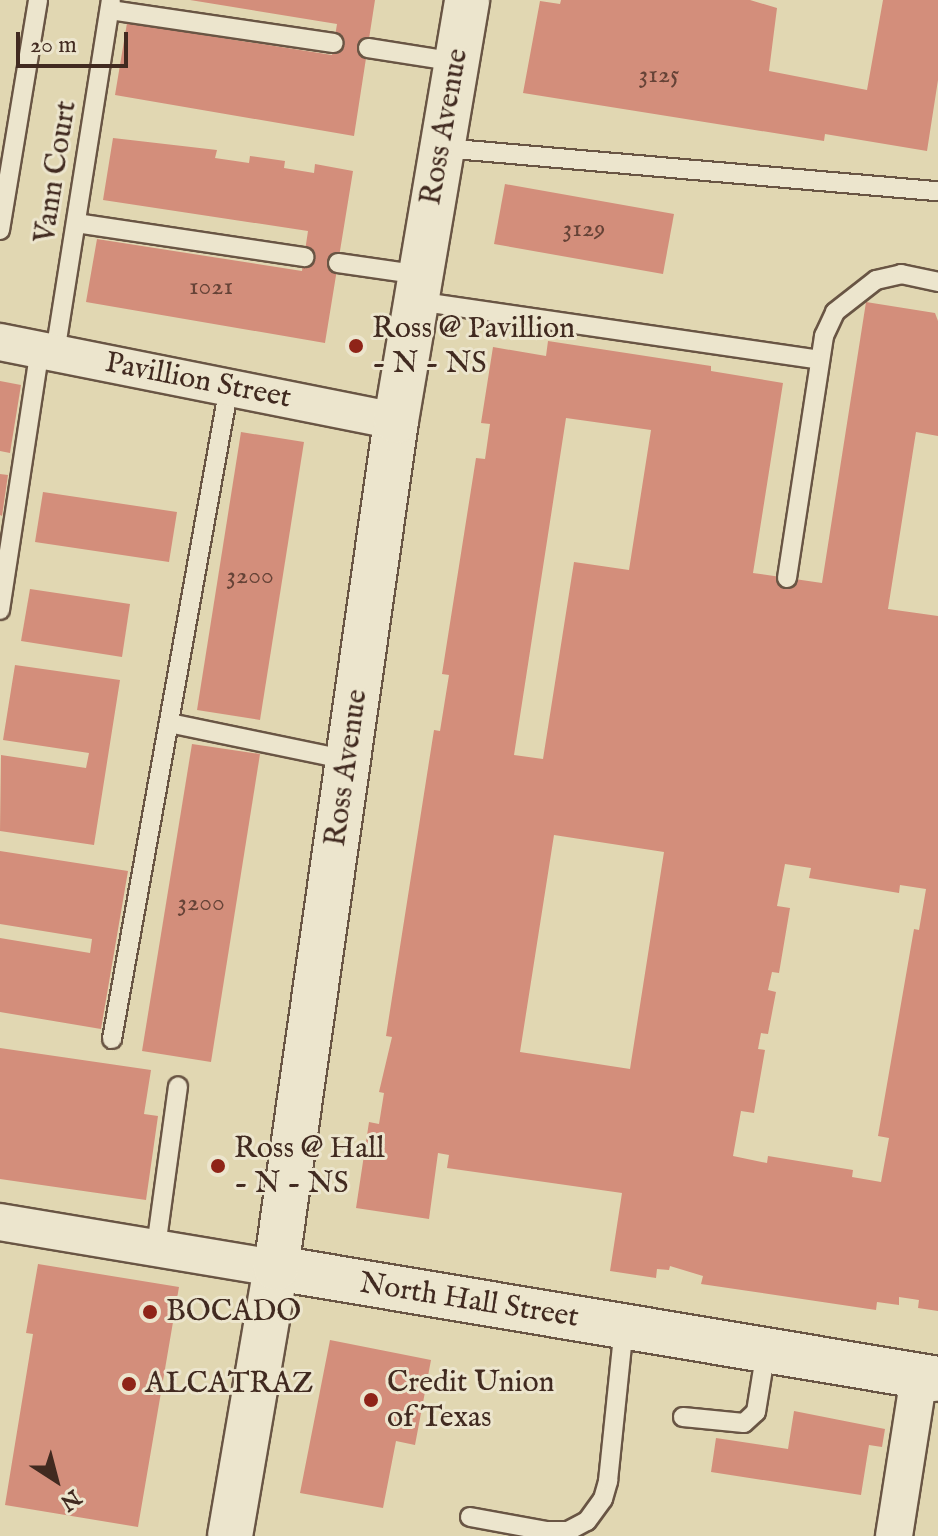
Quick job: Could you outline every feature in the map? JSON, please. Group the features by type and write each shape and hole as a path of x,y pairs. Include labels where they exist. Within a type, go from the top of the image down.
{"main road":[{"name":"Ross Avenue","path":"230,1536 276,1268 438,147 467,0"},
{"name":"North Hall Street","path":"276,1268 929,1377"}],"street":[{"name":"Pavillion Street","path":"0,342 396,421"},
{"name":"North Hall Street","path":"0,1222 276,1268"},
{"path":"894,1536 929,1377"}],"lane":[{"path":"0,230 38,0"},
{"path":"111,5 334,43"},
{"name":"Vann Court","path":"0,610 47,351 76,223 111,5"},
{"path":"368,48 457,62"},
{"path":"438,147 938,191"},
{"path":"76,223 304,257"},
{"path":"338,263 418,288 820,360"},
{"path":"787,578 820,360 835,312 853,294 901,274 938,282"},
{"path":"112,1039 229,387"},
{"path":"169,723 348,760"},
{"path":"156,1247 178,1086"},
{"path":"470,1517 546,1531 568,1531 587,1521 603,1499 608,1481 624,1326"},
{"path":"683,1417 744,1423 756,1412 766,1350"}],"building":[{"path":"190,0 375,0 354,136 115,95 127,23 332,55 337,24"},
{"path":"561,0 750,0 777,8 769,71 867,90 883,0 938,0 938,80 927,151 825,134 824,141 523,93 540,1 560,4"},
{"path":"113,138 217,150 215,158 249,163 250,156 285,161 284,168 314,173 315,164 353,171 325,343 86,302 97,239 302,271 308,231 103,200"},
{"path":"505,184 674,214 663,274 494,244"},
{"path":"866,302 935,313 938,321 938,436 916,432 888,609 938,616 938,1311 918,1308 919,1300 899,1297 899,1305 877,1302 876,1310 701,1284 703,1276 670,1266 669,1270 657,1269 656,1278 610,1271 622,1193 447,1168 449,1155 438,1153 429,1219 356,1208 369,1122 379,1124 384,1093 379,1092 392,1037 386,1036 434,730 440,731 449,675 442,674 476,458 485,459 490,424 481,423 493,347 546,356 548,341 711,366 711,371 783,383 753,573 822,583","holes":["566,418 651,430 629,570 574,562 543,759 514,755","554,835 664,852 630,1069 520,1052","785,864 811,868 809,878 899,893 900,885 926,889 919,930 914,929 878,1136 889,1138 881,1182 852,1177 853,1170 768,1156 767,1163 733,1156 741,1111 754,1113 765,1050 758,1049 761,1033 768,1034 776,992 768,990 772,972 779,973 790,908 777,906"]},
{"path":"0,381 21,385 10,453 0,451"},
{"path":"241,432 304,442 260,720 197,710"},
{"path":"0,474 8,475 2,516 0,515"},
{"path":"43,492 177,512 169,562 35,542"},
{"path":"30,589 130,604 122,657 21,641"},
{"path":"15,665 120,680 94,845 0,831 1,755 86,768 89,753 3,740"},
{"path":"192,744 260,754 211,1062 142,1051"},
{"path":"0,851 128,871 101,1029 0,1012 0,938 90,953 92,939 0,924"},
{"path":"0,1048 151,1070 144,1114 158,1116 146,1200 0,1179"},
{"path":"38,1264 179,1287 138,1527 5,1505 33,1334 26,1333"},
{"name":"Credit Union of Texas","path":"330,1340 431,1360 415,1445 396,1441 383,1508 300,1493"},
{"path":"794,1411 885,1429 882,1447 869,1445 861,1495 711,1472 716,1438 788,1449"}],"place":[{"name":"Ross @ Pavillion - N - NS","path":"356,346"},
{"name":"Ross @ Hall - N - NS","path":"218,1166"},
{"name":"BOCADO","path":"150,1312"},
{"name":"ALCATRAZ","path":"129,1384"},
{"name":"Credit Union of Texas","path":"371,1400"}]}
